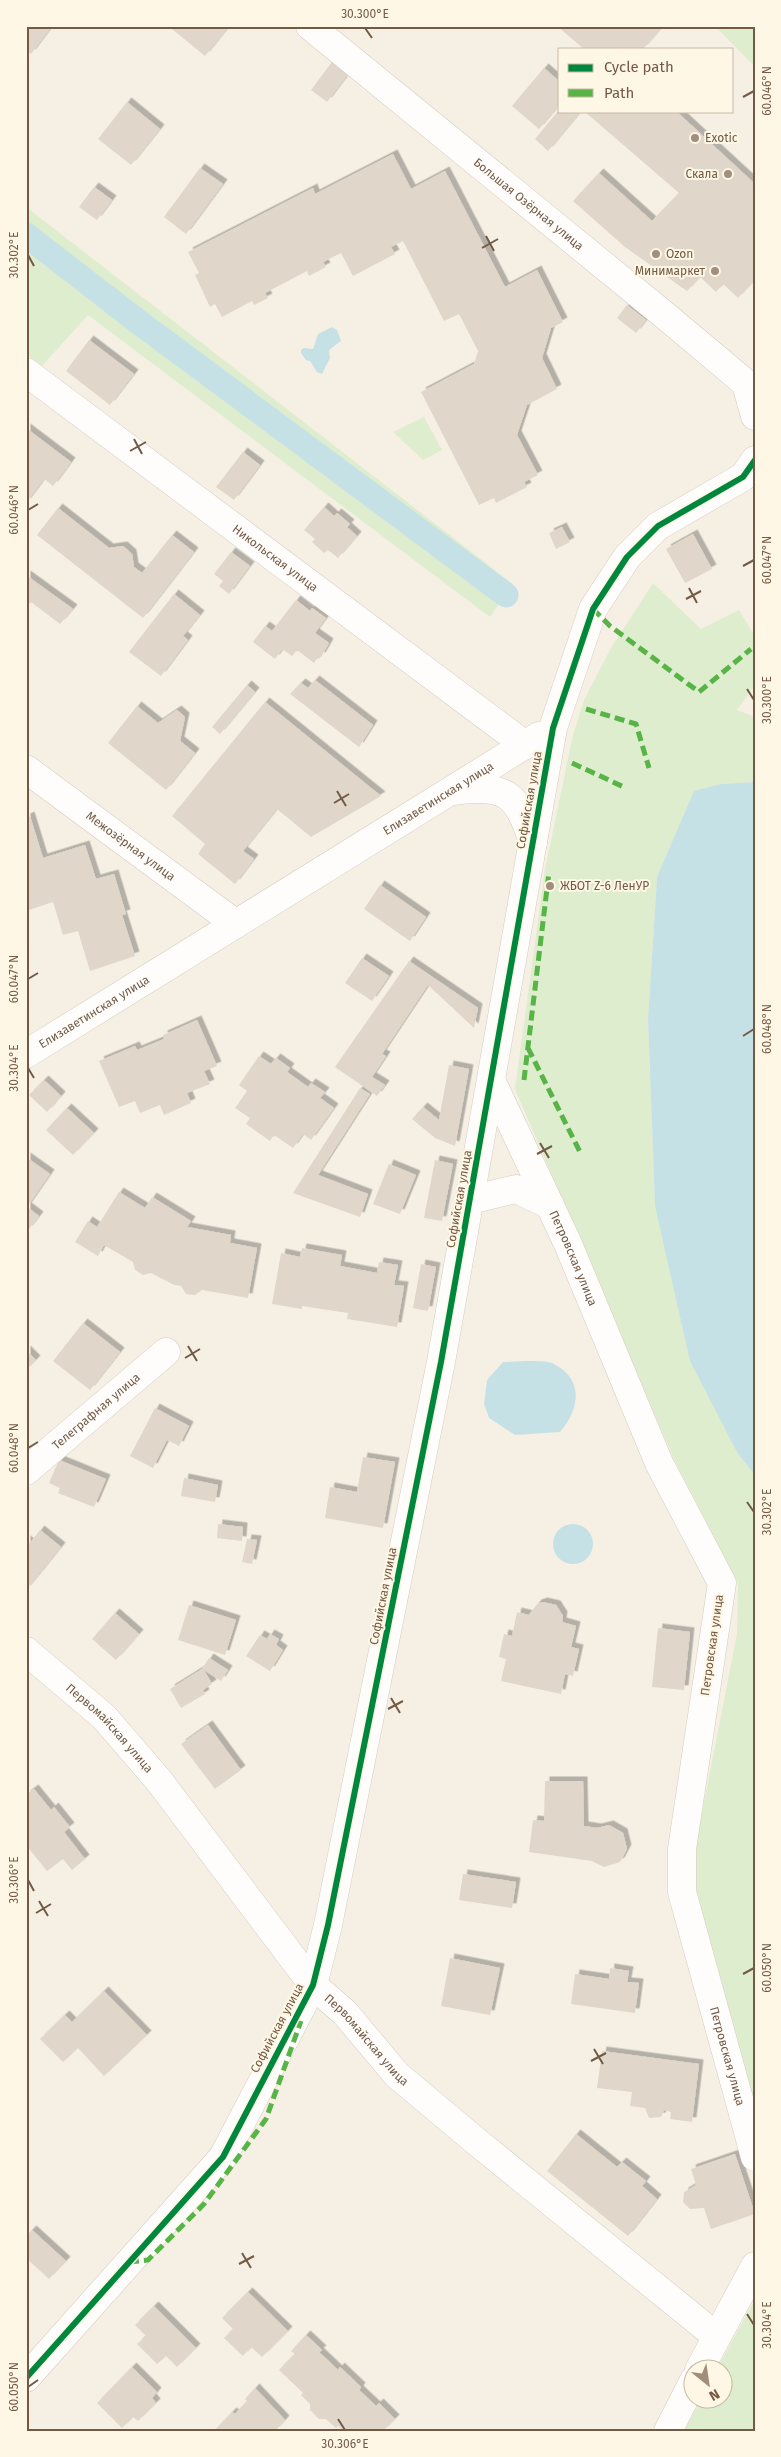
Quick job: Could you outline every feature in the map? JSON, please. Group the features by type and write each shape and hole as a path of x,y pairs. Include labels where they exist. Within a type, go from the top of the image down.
{"street":[{"name":"Большая Озёрная улица","path":"310,26 662,312 750,388"},
{"name":"Никольская улица","path":"26,372 525,745"},
{"path":"750,388 755,416"},
{"path":"553,728 594,610 627,557 658,526 743,477 755,460"},
{"name":"Елизаветинская улица","path":"26,1054 553,728"},
{"name":"Софийская улица","path":"26,2378 223,2157 312,1985 330,1915 436,1392 553,728"},
{"name":"Межозёрная улица","path":"26,769 236,924"},
{"path":"450,791 479,787 498,790 515,801 525,818 533,842"},
{"name":"Петровская улица","path":"492,1082 550,1205 659,1463 722,1584 682,1849 682,1892 755,2157"},
{"path":"470,1200 516,1189 550,1205"},
{"name":"Телеграфная улица","path":"26,1471 166,1352"},
{"name":"Первомайская улица","path":"26,1651 104,1717 160,1782 312,1985 345,2013 397,2075 476,2142 716,2336"},
{"path":"704,2360 755,2266"},
{"path":"668,2431 684,2400"}],"green space":[{"path":"715,26 750,26 755,31 755,67"},
{"path":"26,207 513,584 490,617 88,315 42,366 26,354"},
{"path":"424,417 442,450 423,460 393,432"},
{"path":"653,583 701,629 739,610 755,636 755,685 737,710 755,717 755,782 721,784 657,877 648,1019 655,1206 738,1454 755,1475 755,2124 694,1899 693,1859 737,1634 738,1583 674,1459 515,1089 545,869 573,735 584,700 611,648"},
{"path":"755,2299 755,2431 684,2431 696,2410 734,2410 734,2360 722,2360"}],"water":[{"path":"332,327 337,330 341,341 329,350 330,358 322,374 317,372 310,361 306,360 301,350 304,348 313,349 318,334"},
{"path":"755,782 755,1475 738,1454 690,1361 655,1206 648,1019 657,877 694,791 721,784"},
{"path":"503,1362 550,1362 571,1378 575,1387 575,1405 560,1432 515,1435 489,1418 484,1404 487,1380"},
{"path":"577,1524 584,1527 590,1533 593,1544 592,1552 584,1561 577,1564 569,1564 562,1561 554,1552 553,1540 556,1533 565,1525"}],"building":[{"path":"26,26 52,26 31,54 26,51"},
{"path":"174,26 229,26 205,56 172,29"},
{"path":"557,26 663,26 644,48 583,48"},
{"path":"332,62 348,74 327,102 311,90"},
{"path":"544,68 558,80 558,106 539,129 512,106"},
{"path":"127,102 160,129 131,165 98,139"},
{"path":"558,111 580,112 548,151 535,139"},
{"path":"585,112 677,112 755,184 755,280 738,298 723,284 716,292 700,277 687,291 625,247 573,201 599,173 652,221 679,193"},
{"path":"393,154 411,189 445,171 505,287 537,270 563,322 551,328 542,358 557,389 527,405 517,435 538,475 524,482 527,487 496,503 494,498 479,505 421,392 474,364 478,351 459,314 444,321 403,241 391,247 395,254 353,276 341,253 323,262 326,267 309,276 307,271 265,293 268,298 254,305 252,301 222,317 215,304 210,307 195,275 199,273 188,252 313,188 315,194"},
{"path":"200,168 223,184 186,234 164,217"},
{"path":"94,187 112,200 97,220 79,207"},
{"path":"627,305 646,320 636,333 617,318"},
{"path":"89,340 134,374 110,405 66,371"},
{"path":"26,428 71,462 53,486 44,479 26,503"},
{"path":"243,452 260,465 234,500 216,487"},
{"path":"324,507 334,516 337,513 350,524 347,527 357,536 338,558 328,550 324,553 312,542 315,539 304,530"},
{"path":"58,508 109,548 123,546 132,554 134,567 142,573 172,535 194,552 143,618 37,535"},
{"path":"562,527 570,542 556,549 549,533"},
{"path":"693,534 712,569 685,583 666,549"},
{"path":"231,552 250,566 229,594 219,586 223,581 214,574"},
{"path":"26,575 73,609 60,624 31,602 26,607"},
{"path":"174,594 200,615 183,636 188,640 161,676 129,652"},
{"path":"296,600 310,611 312,608 326,618 315,633 329,643 321,657 319,656 314,663 297,650 292,656 282,649 275,659 253,642 265,626 272,631"},
{"path":"315,680 373,725 359,747 290,694 301,683 308,688"},
{"path":"247,685 255,692 220,734 212,727"},
{"path":"265,702 381,796 311,837 277,809 243,851 254,859 235,884 198,854 205,844 172,816"},
{"path":"137,706 158,723 177,710 185,717 180,741 195,753 166,790 108,743"},
{"path":"30,816 43,858 85,845 96,879 114,874 126,914 122,915 135,956 90,971 78,931 63,935 53,902 26,911 26,818"},
{"path":"380,885 426,917 410,941 364,909"},
{"path":"362,958 389,976 372,1001 345,983"},
{"path":"409,961 478,1008 474,1028 428,985 382,1054 386,1056 372,1077 385,1085 377,1096 335,1067"},
{"path":"197,1020 217,1066 204,1071 210,1084 187,1093 191,1103 164,1115 160,1105 140,1113 135,1101 119,1107 99,1061 135,1046 137,1050 164,1039 163,1035"},
{"path":"259,1056 271,1064 276,1058 290,1068 287,1072 308,1087 311,1083 325,1092 320,1098 334,1108 311,1140 303,1134 293,1148 274,1135 270,1141 246,1124 250,1118 235,1108 247,1091 239,1085"},
{"path":"449,1065 469,1069 455,1146 435,1138 412,1119 423,1107 439,1120"},
{"path":"44,1080 61,1096 47,1112 29,1095"},
{"path":"360,1088 370,1094 318,1175 368,1194 360,1217 293,1193"},
{"path":"67,1108 94,1133 73,1155 46,1130"},
{"path":"26,1157 50,1174 27,1207 39,1216 28,1230 26,1229"},
{"path":"435,1160 453,1164 442,1221 424,1218"},
{"path":"389,1164 416,1175 400,1214 373,1204"},
{"path":"119,1192 145,1208 152,1197 191,1221 187,1227 231,1235 230,1243 257,1248 248,1298 202,1290 195,1295 186,1294 181,1286 174,1285 151,1273 143,1275 135,1270 133,1262 104,1245 98,1256 75,1242 88,1221 97,1227"},
{"path":"302,1248 342,1255 340,1266 377,1273 379,1262 398,1265 394,1285 404,1286 397,1327 347,1319 348,1313 302,1306 302,1309 272,1304 281,1253 300,1257"},
{"path":"421,1264 436,1267 428,1311 413,1308"},
{"path":"83,1323 120,1352 90,1390 53,1361"},
{"path":"26,1350 36,1360 26,1370"},
{"path":"155,1408 189,1426 179,1446 167,1440 153,1468 130,1456"},
{"path":"363,1457 395,1462 383,1528 325,1518 330,1487 357,1492"},
{"path":"59,1460 106,1479 94,1507 58,1493 60,1488 49,1483"},
{"path":"184,1478 218,1485 215,1502 181,1496"},
{"path":"218,1524 243,1527 242,1541 217,1538"},
{"path":"40,1530 61,1547 26,1590 26,1540 30,1543"},
{"path":"247,1539 257,1540 252,1564 242,1562"},
{"path":"543,1602 556,1605 563,1616 562,1622 576,1626 571,1647 579,1649 573,1676 565,1674 561,1694 501,1681 506,1659 499,1657 504,1634 512,1636 517,1612 529,1615 537,1604"},
{"path":"189,1605 236,1620 225,1655 178,1640"},
{"path":"115,1613 139,1634 116,1660 92,1639"},
{"path":"658,1628 690,1632 684,1690 652,1687"},
{"path":"270,1634 279,1639 276,1645 283,1650 270,1671 246,1656 260,1635 267,1639"},
{"path":"209,1658 228,1670 221,1681 204,1670 212,1684 203,1690 205,1694 181,1708 170,1689 202,1669"},
{"path":"208,1725 241,1770 215,1789 181,1744"},
{"path":"545,1781 583,1781 584,1826 597,1828 609,1825 623,1833 627,1849 620,1862 604,1867 592,1861 529,1852 533,1820 544,1821"},
{"path":"34,1789 51,1810 54,1807 70,1827 64,1832 85,1859 72,1870 63,1859 47,1871 26,1845 26,1795"},
{"path":"463,1874 516,1882 512,1908 459,1900"},
{"path":"450,1958 500,1968 490,2015 441,2006"},
{"path":"610,1968 629,1971 627,1982 639,1983 635,2013 571,2004 575,1974 609,1979"},
{"path":"104,1991 147,2035 104,2076 78,2048 63,2062 40,2039 65,2015 72,2022"},
{"path":"602,2051 699,2064 692,2122 670,2119 671,2112 664,2110 661,2117 649,2118 645,2108 630,2106 632,2092 597,2088"},
{"path":"576,2134 617,2167 622,2162 646,2181 642,2186 657,2199 628,2236 547,2171"},
{"path":"735,2154 755,2214 711,2229 704,2208 690,2209 683,2202 684,2192 696,2185 691,2169"},
{"path":"32,2230 66,2261 49,2279 26,2258 26,2236"},
{"path":"248,2292 288,2331 262,2357 251,2347 243,2356 224,2338 233,2329 222,2318"},
{"path":"154,2306 196,2348 177,2367 166,2356 157,2364 137,2344 146,2336 135,2325"},
{"path":"306,2335 322,2350 319,2352 338,2370 340,2367 361,2387 359,2390 376,2406 379,2403 395,2419 383,2431 343,2431 338,2426 336,2428 326,2419 319,2419 310,2410 310,2404 301,2395 303,2393 279,2370 295,2354 291,2351"},
{"path":"132,2367 157,2392 152,2398 156,2403 138,2421 133,2417 122,2428 97,2403"},
{"path":"255,2388 285,2420 275,2431 214,2431 232,2412 235,2414 247,2401 245,2399"}],"waterway":[{"path":"26,235 136,320 506,595"}],"marked path":[{"path":"593,609 610,626 699,692 751,649"},
{"path":"586,709 636,724 649,768"},
{"path":"572,763 626,788"},
{"path":"524,1080 549,872"},
{"path":"528,1048 580,1152"},
{"path":"129,2262 148,2260 204,2204 266,2119 301,2021"}],"cycle path":[{"path":"26,2378 223,2157 313,1985 328,1925 441,1362 553,728 593,609 627,557 658,526 743,477 755,460"}],"place":[{"name":"Exotic","path":"695,138"},
{"name":"Скала","path":"728,174"},
{"name":"Ozon","path":"656,254"},
{"name":"Минимаркет","path":"715,271"},
{"name":"ЖБОТ Z-6 ЛенУР","path":"550,886"}]}
